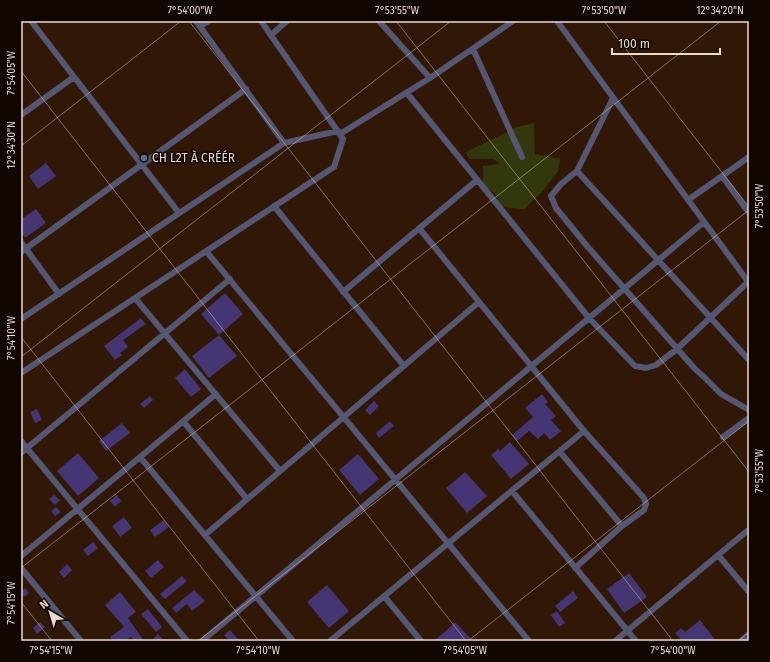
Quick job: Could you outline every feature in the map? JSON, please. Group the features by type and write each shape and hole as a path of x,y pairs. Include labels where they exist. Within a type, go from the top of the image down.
{"street":[{"path":"31,21 179,213"},
{"path":"209,21 198,24 284,143"},
{"path":"21,373 334,167 344,139 262,21"},
{"path":"271,35 287,21"},
{"path":"379,21 430,78"},
{"path":"21,319 284,143 339,133 407,93 513,21"},
{"path":"407,93 589,318 635,366 646,368 656,365 677,349 749,283 557,21"},
{"path":"473,49 522,157"},
{"path":"21,115 74,77"},
{"path":"24,251 246,89"},
{"path":"613,98 577,171 560,184 551,196 556,208 587,246 692,366 720,394 749,410"},
{"path":"688,200 749,157"},
{"path":"577,171 749,360"},
{"path":"722,176 749,213"},
{"path":"343,292 477,180"},
{"path":"274,206 404,366"},
{"path":"202,641 704,222"},
{"path":"419,228 584,431 644,498 646,504 644,510 622,526 575,568"},
{"path":"21,242 24,251 59,294"},
{"path":"206,251 529,641"},
{"path":"21,453 230,279"},
{"path":"136,298 280,471"},
{"path":"205,535 479,302"},
{"path":"21,556 216,394"},
{"path":"723,437 749,418"},
{"path":"183,421 247,499"},
{"path":"330,641 584,431"},
{"path":"21,441 187,641"},
{"path":"560,452 622,526"},
{"path":"140,457 293,641"},
{"path":"512,491 636,641"},
{"path":"615,641 747,531"},
{"path":"718,555 749,592"},
{"path":"21,568 79,640"},
{"path":"384,596 421,641"},
{"path":"741,641 749,634"}],"green space":[{"path":"534,123 535,154 560,159 558,171 543,191 524,209 499,207 495,193 483,186 483,166 500,164 494,159 469,159 466,152 517,127"}],"building":[{"path":"46,163 56,176 38,189 29,176"},
{"path":"36,209 46,223 25,238 21,232 21,219"},
{"path":"225,293 243,314 219,335 201,314"},
{"path":"141,318 146,324 123,340 128,347 120,353 122,355 115,360 104,346"},
{"path":"219,335 237,356 209,378 192,356"},
{"path":"185,369 201,389 191,397 175,378"},
{"path":"542,394 548,402 545,404 556,416 551,420 561,431 550,440 544,433 538,439 529,431 517,441 512,435 533,417 525,408"},
{"path":"150,396 153,400 144,408 140,404"},
{"path":"374,401 379,406 370,415 365,410"},
{"path":"37,409 42,420 35,423 30,412"},
{"path":"390,421 394,426 379,438 376,433"},
{"path":"122,423 130,433 106,451 99,441"},
{"path":"510,442 529,464 511,479 491,455 498,449 500,451"},
{"path":"78,453 99,478 78,496 57,471"},
{"path":"358,454 379,479 360,495 339,470"},
{"path":"465,472 487,496 467,513 446,488"},
{"path":"54,495 60,500 55,505 49,499"},
{"path":"117,495 121,501 115,507 110,501"},
{"path":"56,507 61,512 55,516 51,511"},
{"path":"124,517 132,528 120,537 112,526"},
{"path":"164,520 169,527 155,537 150,530"},
{"path":"93,542 98,548 88,556 83,550"},
{"path":"158,560 164,567 151,578 145,571"},
{"path":"67,564 72,570 64,578 59,572"},
{"path":"629,573 647,597 624,613 607,589"},
{"path":"182,576 187,581 165,599 160,594"},
{"path":"327,585 349,611 329,628 307,602"},
{"path":"25,588 29,593 24,597 21,592"},
{"path":"194,590 205,601 192,611 187,604 176,613 172,608"},
{"path":"573,591 578,598 560,612 555,606"},
{"path":"120,592 136,612 128,618 144,641 134,641 131,637 125,641 113,641 110,637 124,627 105,605"},
{"path":"148,609 162,627 156,632 141,614"},
{"path":"557,611 565,623 559,627 551,615"},
{"path":"700,620 716,641 682,641 675,633 681,628 685,632"},
{"path":"40,622 45,627 37,634 33,628"},
{"path":"455,622 473,641 434,641 450,627"},
{"path":"230,630 240,641 229,641 224,635"},
{"path":"158,634 164,641 151,641"}],"place":[{"name":"CH L2T À CRÉÉR","path":"144,158"}]}
